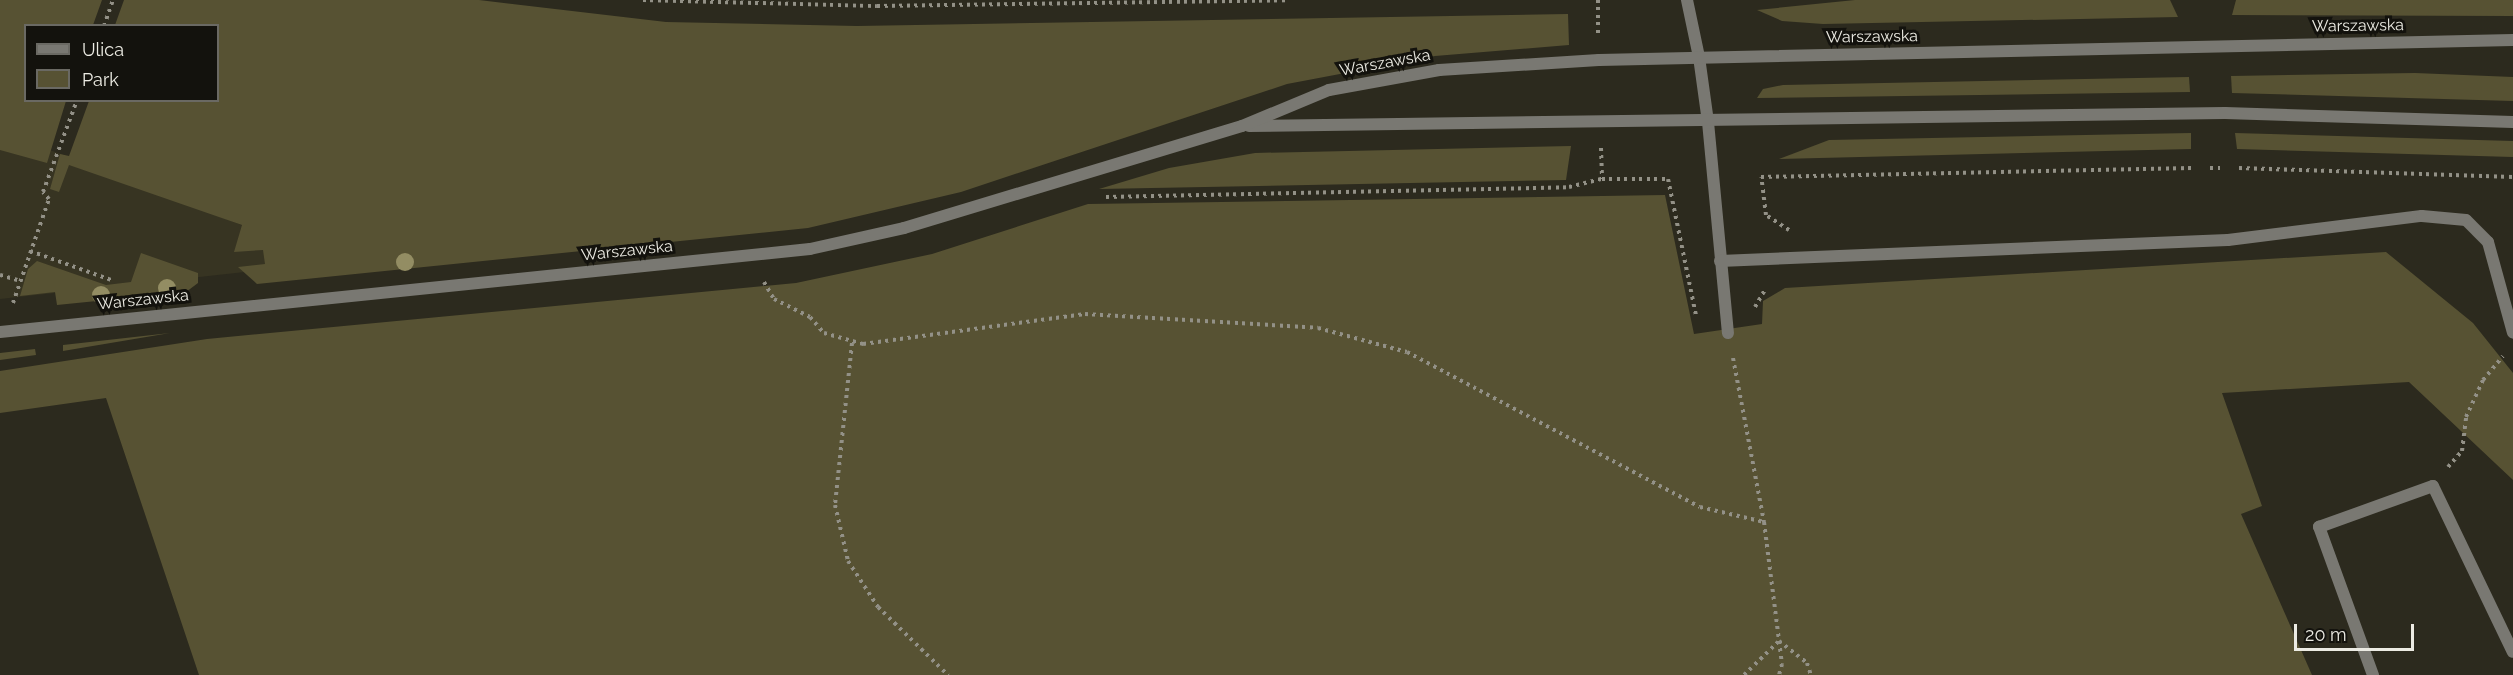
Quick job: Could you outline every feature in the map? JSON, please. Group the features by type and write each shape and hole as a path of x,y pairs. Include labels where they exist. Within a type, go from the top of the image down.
{"street":[{"path":"1687,0 1699,57 1708,122 1727,327"},
{"name":"Warszawska","path":"0,332 810,249 904,228 1242,126 1329,90 1439,70 1699,57 2513,40"},
{"name":"Warszawska","path":"1242,126 1708,122 2225,112 2513,122"},
{"path":"1720,261 2228,240 2422,216 2466,220 2488,242 2513,333"},
{"path":"2373,675 2319,527 2433,486 2513,652"}],"path":[{"path":"105,24 113,0"},
{"path":"643,0 877,6 1288,0"},
{"path":"1598,0 1598,46"},
{"path":"12,297 49,199 43,192 76,102"},
{"path":"1601,146 1602,179"},
{"path":"1761,177 2192,168"},
{"path":"2210,168 2220,168"},
{"path":"2239,168 2513,177"},
{"path":"1102,197 1569,187 1602,179 1668,179 1698,323 1727,327 1764,522 1782,664 1779,675"},
{"path":"30,251 111,280"},
{"path":"0,275 17,280"},
{"path":"764,282 774,299 810,317 824,333 852,343 904,341 1085,314 1318,328 1407,352 1700,507 1764,522"},
{"path":"852,343 836,505 848,561 878,607 948,675"},
{"path":"2433,486 2462,451 2466,417 2483,380 2506,353"},
{"path":"1743,675 1779,641"},
{"path":"1779,641 1807,663 1811,675"}],"shaded area":[{"path":"0,132 69,157 335,262 0,299"}],"green space":[{"path":"0,0 102,0 93,24 24,24 24,102 66,102 47,163 0,150"},
{"path":"124,0 479,0 666,22 857,26 1568,14 1569,45 1435,56 1287,84 961,192 808,228 257,284 238,267 265,264 263,250 234,252 242,225 69,165 59,192 50,189 60,154 69,156 89,102 219,102 219,24 115,24"},
{"path":"1855,0 2170,0 2178,17 1823,24 1782,21 1757,10"},
{"path":"2236,0 2513,0 2513,16 2232,15"},
{"path":"2415,73 2513,77 2513,101 2232,93 2231,76"},
{"path":"2189,77 2190,92 1757,98 1763,89 1783,85"},
{"path":"2191,133 2191,149 1779,159 1829,140"},
{"path":"2235,133 2513,141 2513,157 2237,149"},
{"path":"1571,146 1566,180 1099,189 1169,168 1255,153"},
{"path":"1665,195 1694,334 1762,324 1763,301 1785,288 2386,252 2473,323 2513,373 2513,480 2409,382 2222,393 2262,506 2241,514 2312,675 199,675 106,398 0,413 0,371 207,339 796,283 932,254 1088,204"},
{"path":"141,253 198,273 198,283 186,292 57,305 55,292 20,296 28,269 37,261 106,285 131,282"},
{"path":"170,333 63,351 63,345"},
{"path":"35,349 36,355 0,360 0,353"}]}
